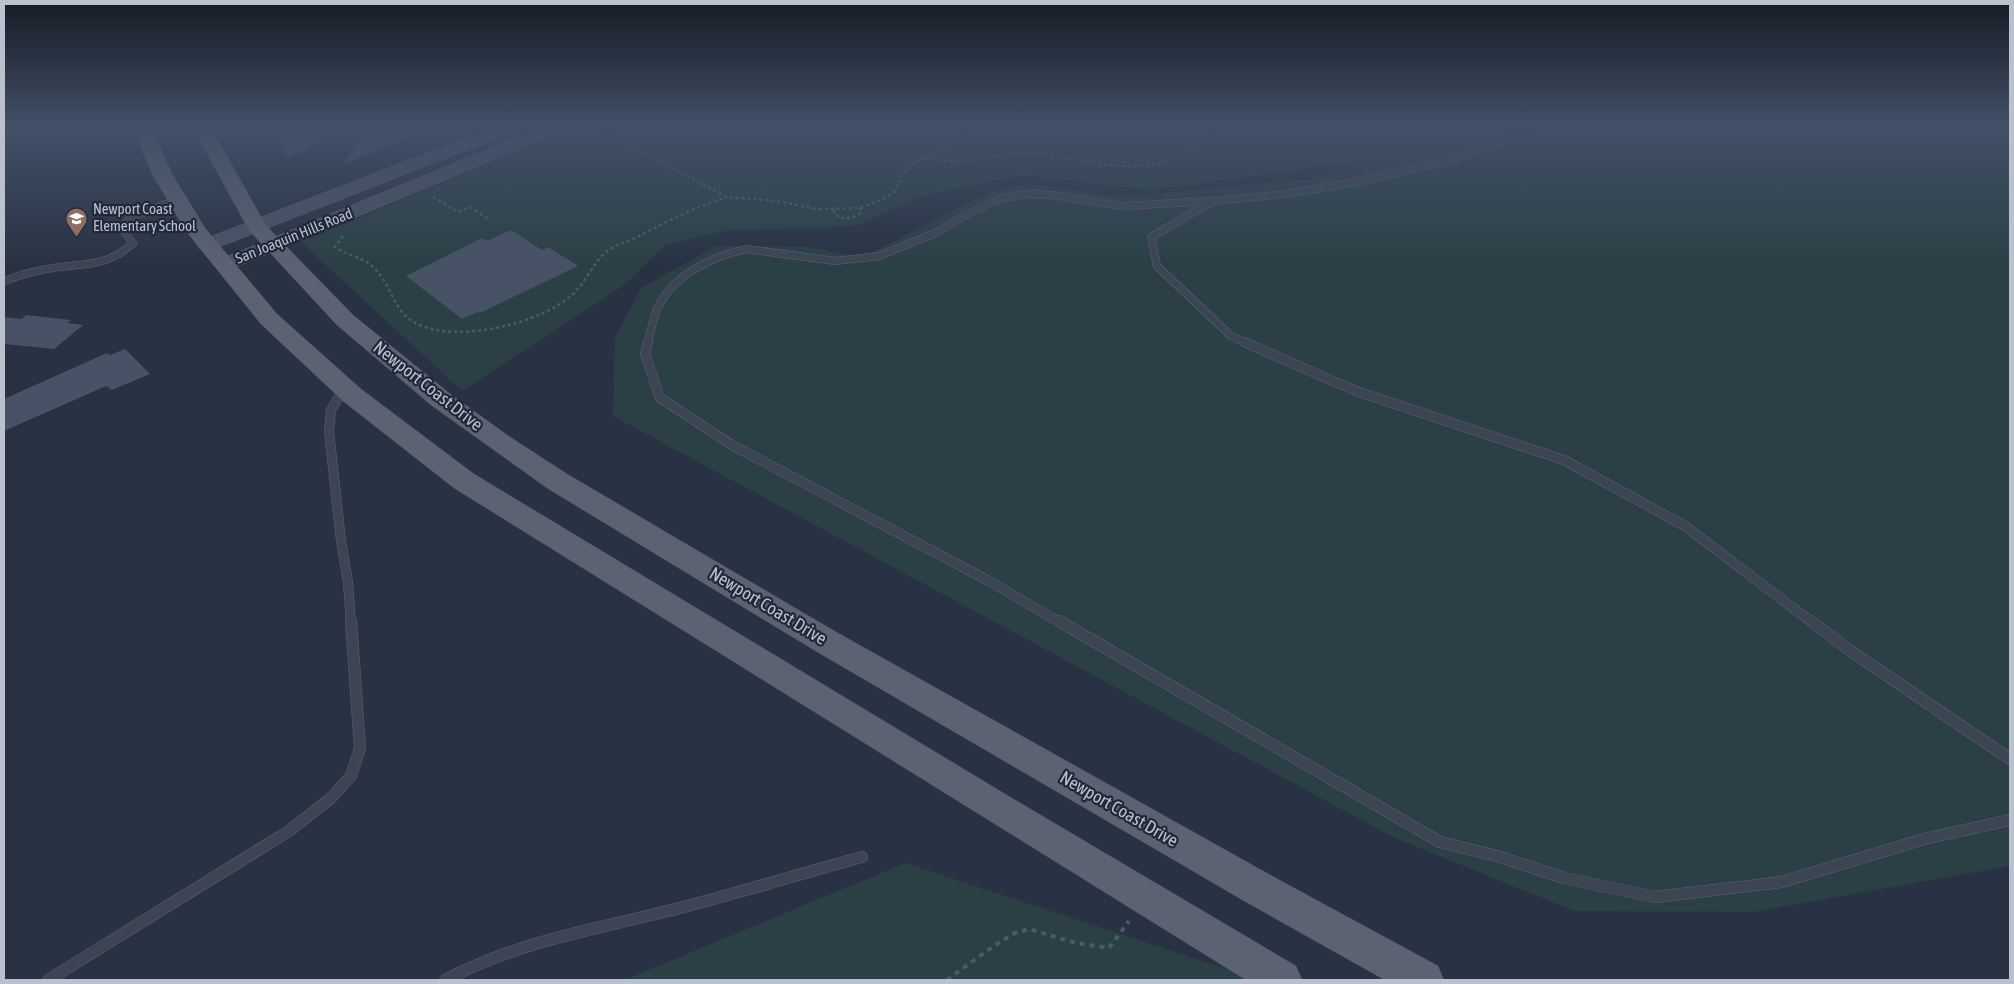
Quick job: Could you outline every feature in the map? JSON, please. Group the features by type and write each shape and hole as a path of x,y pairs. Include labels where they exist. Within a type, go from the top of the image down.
{"main road":[{"path":"161,172 196,231 269,319 344,388 464,481 1143,897 1282,980"},
{"name":"Newport Coast Drive","path":"227,172 264,236 345,320 440,399 557,481 825,641 1259,889 1424,980"},
{"name":"San Joaquin Hills Road","path":"215,255 264,236 408,172"},
{"name":"San Joaquin Hills Road","path":"215,255 436,172"}],"lane":[{"path":"1400,172 1357,182 1285,194 1212,202 1123,206 1052,195 1025,194 1000,199 962,217 940,231 880,256 836,261 746,250 732,252 697,268 679,280 665,295 658,307 645,354 660,398 732,445 989,581 1440,842 1497,856 1564,878 1656,896 1782,882 1924,839 2010,820"},
{"path":"4,281 47,269 91,266 113,258 127,250 133,243 125,233 124,226 130,218 176,200"},
{"path":"1212,202 1151,237 1157,266 1231,336 1356,391 1564,460 1685,526 1852,652 2010,759"},
{"path":"48,980 289,831 330,799 350,776 360,748 348,583 341,540 329,431 331,410 344,388"},
{"path":"445,980 466,968 534,941 672,910 862,857"}],"path":[{"path":"679,172 727,197"},
{"path":"340,239 335,247 372,266 380,275 396,306 406,317 436,330 464,331 522,322 546,310 570,296 587,279 595,264 606,252 704,204 727,197 777,201 816,209 860,208 887,197 896,190 901,175 904,172"},
{"path":"431,196 458,212 470,207 490,220"},
{"path":"833,210 838,218 847,219 855,218 861,213 860,208"},
{"path":"947,980 995,945 1015,933 1029,929 1076,943 1109,948 1123,930 1143,897"}],"green space":[{"path":"470,172 1281,172 1149,190 1023,175 921,196 861,224 815,229 728,230 666,245 623,286 462,391 301,242"},
{"path":"1335,172 2010,172 2010,866 1753,912 1575,911 1395,838 613,416 615,337 641,288 716,246 811,247 861,258 988,193 1028,184 1122,197 1313,179"},
{"path":"905,863 1260,980 624,980"}],"building":[{"path":"511,230 542,250 548,247 578,266 480,313 478,312 462,319 406,276 482,238 487,241"},
{"path":"26,315 71,320 67,323 83,325 54,349 4,344 4,317 22,319"},
{"path":"125,349 150,374 112,390 106,386 4,431 4,399 107,353 110,355"}],"place":[{"name":"Newport Coast Elementary School","path":"77,237"}]}
